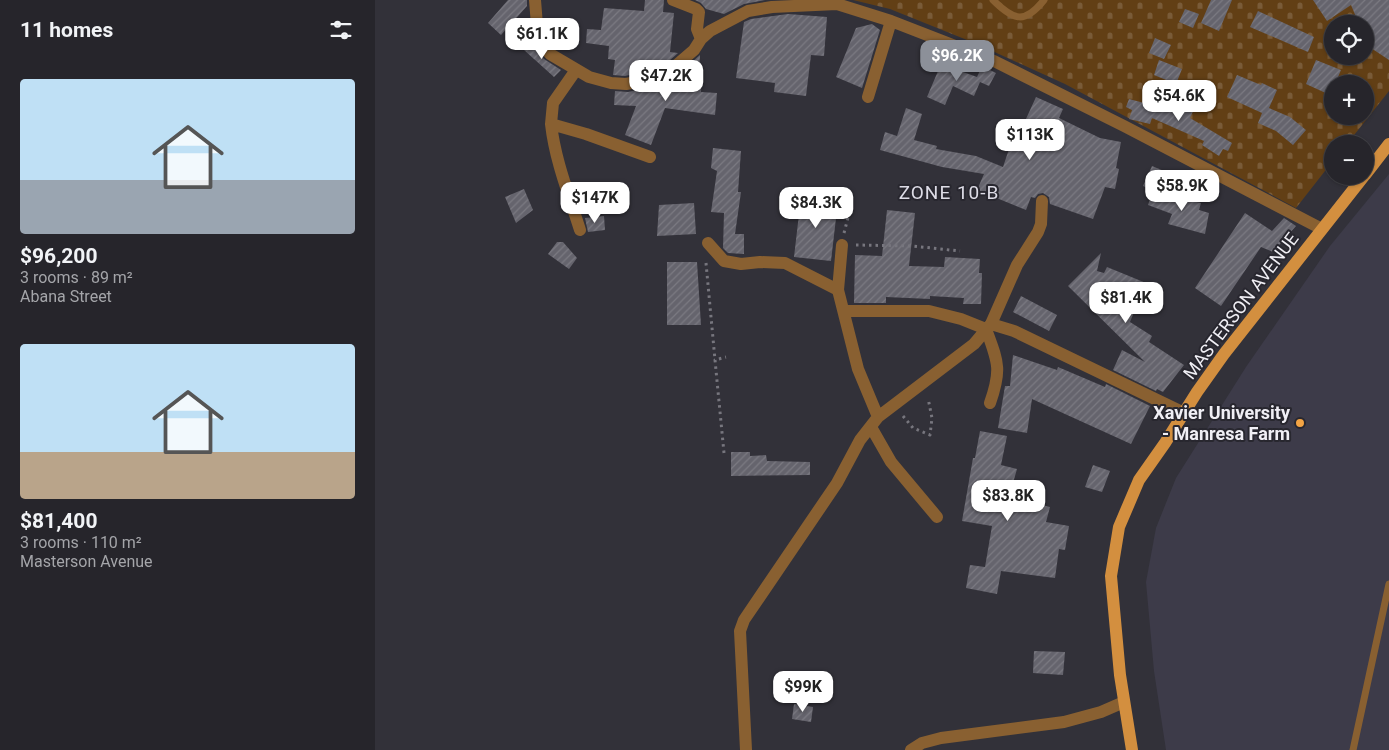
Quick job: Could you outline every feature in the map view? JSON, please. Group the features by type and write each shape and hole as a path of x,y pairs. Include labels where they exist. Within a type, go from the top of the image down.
{"main road":[{"name":"MASTERSON AVENUE","path":"1374,163 1389,144"},
{"name":"MASTERSON AVENUE","path":"1131,750 1120,675 1111,576 1119,527 1139,480 1224,354 1356,185"}],"street":[{"path":"535,0 537,25 543,45 550,54 589,77 611,83 626,84 665,75 694,50 701,39 710,31 723,22 748,11 772,7 838,2 1010,68 1322,229"},
{"path":"673,0 699,12 697,29 701,39"},
{"path":"868,97 891,21"},
{"path":"577,70 553,103 551,124 555,149 580,230"},
{"path":"551,124 650,157"},
{"path":"746,750 740,631 744,620 837,483 860,440 874,422 924,380 974,344 988,326 1017,265 1038,232 1041,224 1042,201"},
{"path":"708,243 723,260 741,264 760,262 785,263 838,290"},
{"path":"842,245 838,290 874,422 891,462 937,517"},
{"path":"844,311 929,311 1014,331 1184,413"},
{"path":"988,326 997,363 998,376 989,403"},
{"path":"911,750 921,743 941,738 1064,722 1101,712 1124,702"}],"lane":[{"path":"993,0 1016,16 1024,18 1033,13 1044,0"},
{"path":"1353,750 1389,584"}],"path":[{"path":"851,206 842,245 911,246 960,251"},
{"path":"705,258 724,453"},
{"path":"715,360 727,358"},
{"path":"894,405 913,428 930,435 932,418 924,380"}],"shaded area":[{"name":"Xavier University - Manresa Farm","path":"1389,174 1389,750 1166,750 1154,671 1146,582 1156,528 1176,478 1246,367 1330,246"}],"green space":[{"path":"853,0 1389,0 1389,91 1374,110 1374,75 1324,75 1324,125 1362,125 1354,135 1324,135 1324,172 1296,208 1065,84 977,44 890,9"}],"building":[{"path":"508,0 527,0 527,6 501,35 488,23"},
{"path":"645,0 664,0 663,12 674,13 670,52 678,53 661,68 625,76 613,75 615,60 608,59 609,46 586,43 587,29 601,30 604,8 644,11"},
{"path":"695,0 765,0 744,4 724,14 706,9"},
{"path":"1211,0 1232,0 1219,31 1201,23"},
{"path":"1313,0 1389,0 1389,60 1374,50 1374,15 1355,15 1351,5 1336,15 1324,16"},
{"path":"1185,9 1199,14 1193,28 1179,22"},
{"path":"1258,11 1314,37 1308,52 1250,27"},
{"path":"788,14 827,17 824,56 811,55 806,96 774,92 775,83 736,78 744,22 751,19"},
{"path":"872,24 880,30 862,88 836,77 856,28"},
{"path":"1155,38 1171,45 1164,59 1149,53"},
{"path":"533,40 536,50 544,59 561,70 554,77 524,50"},
{"path":"700,55 699,75 702,75 701,92 717,93 715,115 665,108 651,145 625,135 636,106 614,105 615,91 628,92 668,83"},
{"path":"1159,60 1182,69 1176,84 1154,75"},
{"path":"1316,60 1324,63 1324,65 1341,70 1339,75 1324,75 1324,92 1306,84"},
{"path":"941,64 977,77 982,66 996,73 989,86 980,82 974,96 953,86 945,105 927,97"},
{"path":"1237,75 1277,90 1269,108 1290,117 1306,130 1293,145 1276,131 1258,123 1262,113 1227,97"},
{"path":"1036,97 1063,109 1059,118 1100,138 1121,142 1116,168 1119,169 1115,189 1105,187 1093,219 1050,204 1049,197 1043,193 1038,194 1035,198 1031,197 1026,210 977,190 984,174 942,167 880,150 885,132 897,136 906,108 922,114 914,140 937,146 936,149 976,156 1003,167 1015,131 1020,132"},
{"path":"1176,98 1195,107 1190,118 1232,143 1228,151 1223,149 1219,156 1202,145 1204,141 1152,118 1150,124 1129,119 1132,110 1126,107 1129,99 1171,110"},
{"path":"713,148 741,151 738,192 741,192 735,234 744,234 744,254 728,253 723,248 724,213 711,212 717,171 711,168"},
{"path":"1152,166 1169,173 1160,194 1143,186"},
{"path":"524,189 533,210 516,223 505,197"},
{"path":"1152,193 1201,203 1199,210 1209,213 1205,234 1168,224 1172,214 1148,205"},
{"path":"801,197 838,201 831,261 794,257"},
{"path":"694,203 696,234 657,236 659,205"},
{"path":"887,210 915,213 909,266 944,267 945,257 980,259 979,273 982,273 981,304 963,304 964,298 930,296 930,299 886,297 886,303 854,303 855,255 882,256"},
{"path":"1245,213 1272,231 1284,218 1296,226 1273,252 1261,247 1221,306 1195,288"},
{"path":"604,216 605,230 588,232 585,218"},
{"path":"557,242 563,242 577,258 569,269 548,254"},
{"path":"1101,253 1097,271 1104,273 1107,267 1146,283 1130,322 1152,336 1149,342 1184,365 1163,392 1157,389 1156,391 1113,370 1122,350 1145,362 1068,286"},
{"path":"667,262 697,262 701,325 667,325"},
{"path":"1021,296 1057,315 1049,331 1013,312"},
{"path":"1013,355 1057,370 1058,367 1105,387 1106,384 1150,406 1131,444 1032,399 1027,433 998,428 1005,386 1010,386"},
{"path":"980,431 1007,436 1001,465 1017,469 1009,497 1050,507 1046,522 1069,526 1065,550 1059,549 1055,578 1001,571 997,594 966,588 970,565 985,567 992,526 962,521 973,458 975,458"},
{"path":"731,452 750,452 750,456 766,455 767,461 810,462 810,475 731,476"},
{"path":"1093,465 1110,471 1102,492 1085,487"},
{"path":"1034,651 1065,652 1063,675 1033,673"},
{"path":"794,704 813,707 811,722 792,719"}],"place":[{"name":"Xavier University - Manresa Farm","path":"1300,423"}],"district":[{"name":"ZONE 10-B","path":"949,192"}]}
